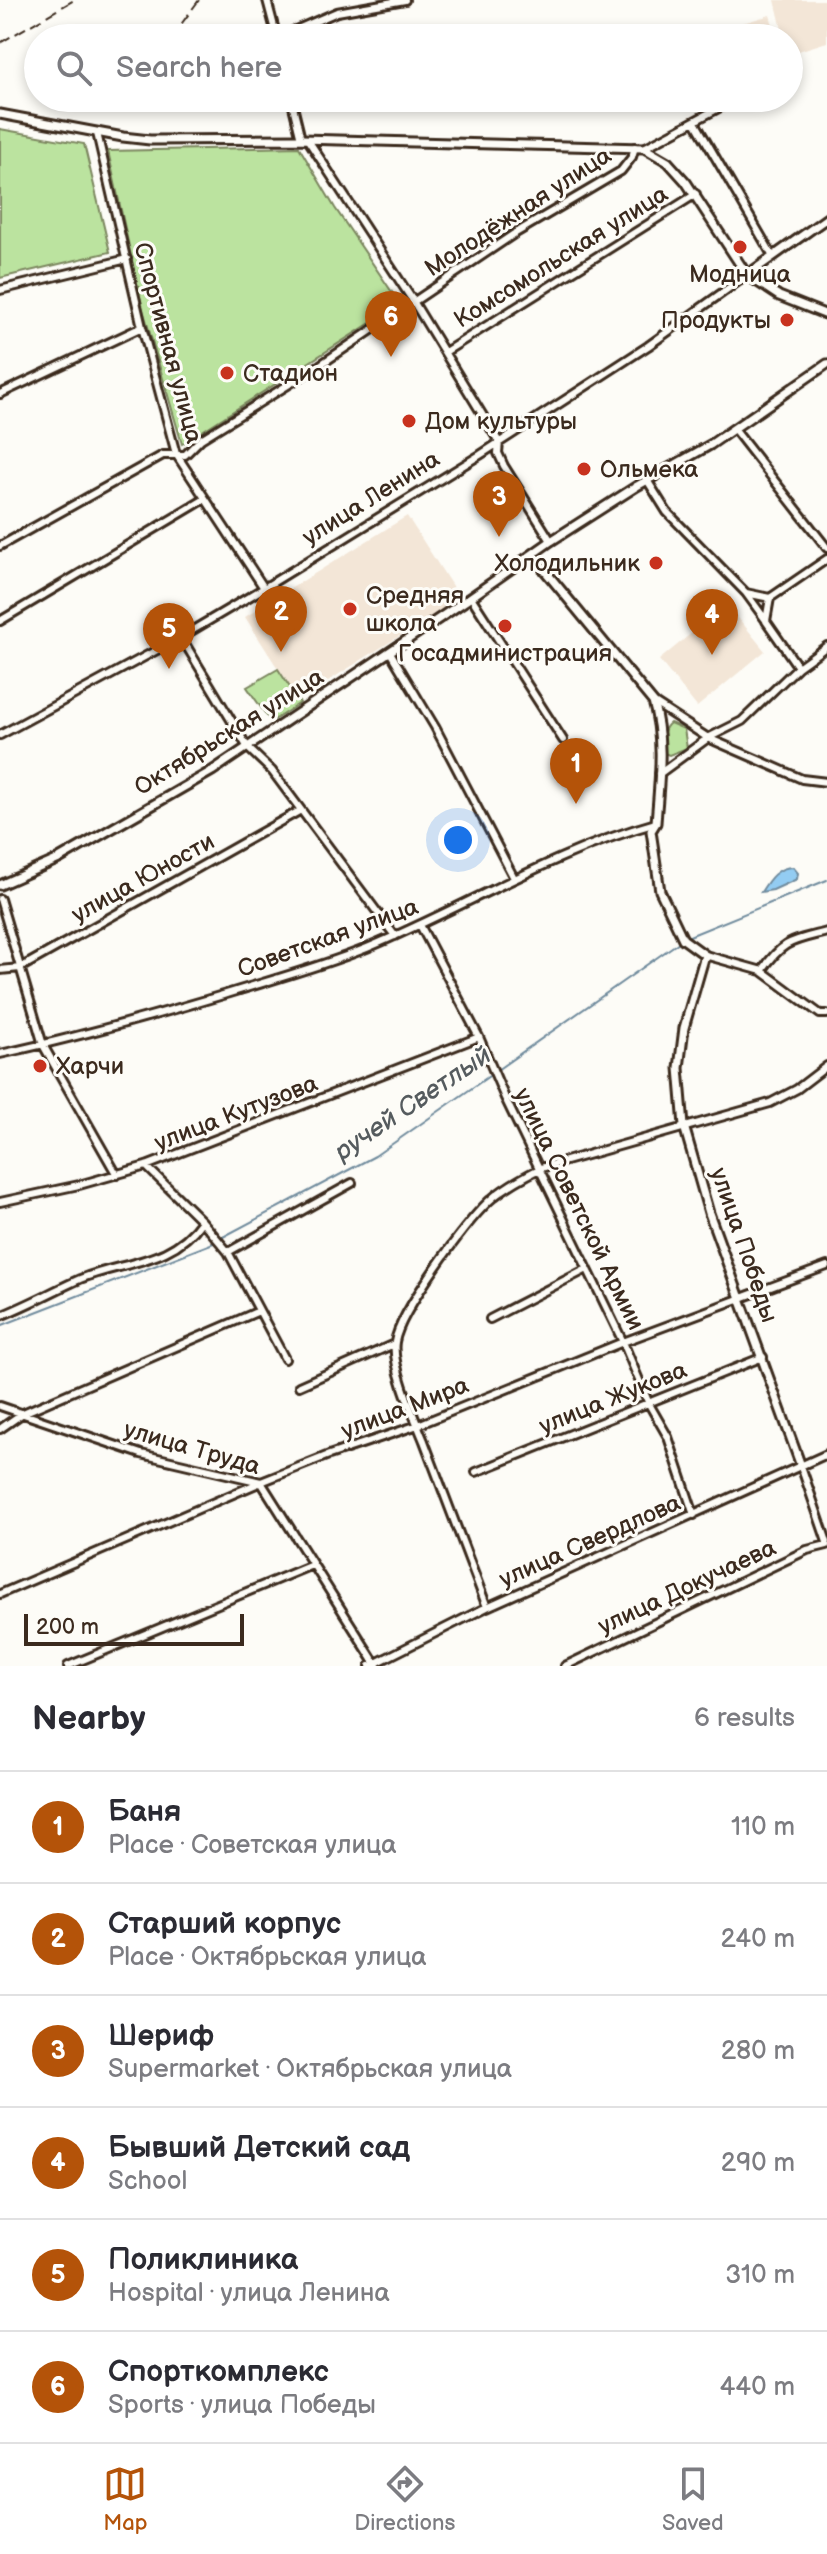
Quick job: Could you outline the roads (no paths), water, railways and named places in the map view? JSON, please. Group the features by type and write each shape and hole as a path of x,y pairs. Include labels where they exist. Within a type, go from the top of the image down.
{"street":[{"path":"267,0 273,24"},
{"path":"309,24 337,12 405,0"},
{"path":"295,112 304,140 445,352 499,442 498,453 504,466 551,541"},
{"path":"640,148 712,112"},
{"path":"0,114 150,140 304,140 640,148 668,162 696,194 747,275 797,305 827,315"},
{"path":"695,122 772,255"},
{"name":"Спортивная улица","path":"97,133 142,327 176,454 264,588"},
{"name":"Молодёжная улица","path":"176,454 185,455 201,439 320,365 514,234 621,171 640,148"},
{"name":"Комсомольская улица","path":"445,352 696,194"},
{"name":"улица Ленина","path":"0,735 181,637 499,442 648,346 827,218"},
{"path":"0,290 127,259"},
{"path":"0,394 142,327"},
{"name":"Октябрьская улица","path":"0,885 59,859 248,748 551,541 734,429 827,364"},
{"path":"734,429 827,548"},
{"path":"0,546 163,455 176,454"},
{"path":"647,480 667,512 746,593 798,667"},
{"path":"0,621 205,499"},
{"path":"532,555 653,702 708,738 802,779 827,782"},
{"path":"766,621 770,598 827,559"},
{"path":"746,593 770,598"},
{"path":"471,597 563,740"},
{"path":"181,637 248,748 272,771 395,936"},
{"path":"659,774 708,738 742,721 798,667 827,646"},
{"path":"390,652 435,727 514,878"},
{"path":"653,702 661,727 656,823 651,831 660,891 683,939 705,955 762,971 824,1014 827,1023"},
{"name":"улица Юности","path":"0,970 20,968 301,810"},
{"name":"Советская улица","path":"0,1054 43,1045 310,969 395,936 514,878 613,836 656,823"},
{"path":"0,899 43,1045 117,1175"},
{"name":"улица Советской Армии","path":"420,925 479,1037 505,1098 623,1342 649,1404 668,1437 694,1515"},
{"path":"762,971 786,943 827,932"},
{"name":"улица Победы","path":"705,955 684,1028 679,1068 684,1126 709,1213 827,1543"},
{"name":"улица Кутузова","path":"0,1202 146,1166 479,1037"},
{"path":"487,1607 396,1359 394,1344 410,1309 465,1227 491,1200 541,1168 770,1103 797,1089 827,1066"},
{"path":"146,1166 202,1221 228,1252 285,1359"},
{"path":"228,1252 352,1183"},
{"path":"0,1316 82,1278 164,1254 190,1238 202,1221"},
{"name":"улица Мира","path":"0,1594 329,1455 418,1425 623,1342 827,1266"},
{"path":"490,1319 587,1269"},
{"path":"0,1429 23,1413 259,1311"},
{"path":"299,1386 394,1344"},
{"name":"улица Жукова","path":"476,1472 763,1357"},
{"name":"улица Труда","path":"0,1406 141,1454 261,1482 374,1665"},
{"name":"улица Свердлова","path":"374,1665 487,1607 827,1454"},
{"name":"улица Докучаева","path":"565,1666 827,1543"},
{"path":"68,1666 312,1565"}],"water":[{"path":"793,867 798,873 797,879 761,892 778,871"}],"waterway":[{"name":"ручей Светлый","path":"687,937 827,880"},
{"name":"ручей Светлый","path":"497,1070 682,940"},
{"name":"ручей Светлый","path":"221,1238 375,1156 492,1074"},
{"name":"ручей Светлый","path":"0,1326 216,1242"}],"railway":[{"path":"33,24 74,0"},
{"path":"181,24 199,0"},
{"path":"0,43 24,29"}],"place":[{"name":"Модница","path":"740,247"},
{"name":"Продукты","path":"787,320"},
{"name":"Спорткомплекс","path":"391,357"},
{"name":"Стадион","path":"227,373"},
{"name":"Дом культуры","path":"409,421"},
{"name":"Ольмека","path":"584,469"},
{"name":"Шериф","path":"499,537"},
{"name":"Холодильник","path":"656,563"},
{"name":"Средняя школа","path":"350,609"},
{"name":"Госадминистрация","path":"505,626"},
{"name":"Старший корпус","path":"281,652"},
{"name":"Бывший Детский сад","path":"712,655"},
{"name":"Поликлиника","path":"169,669"},
{"name":"Баня","path":"576,804"},
{"name":"Харчи","path":"40,1066"}]}
